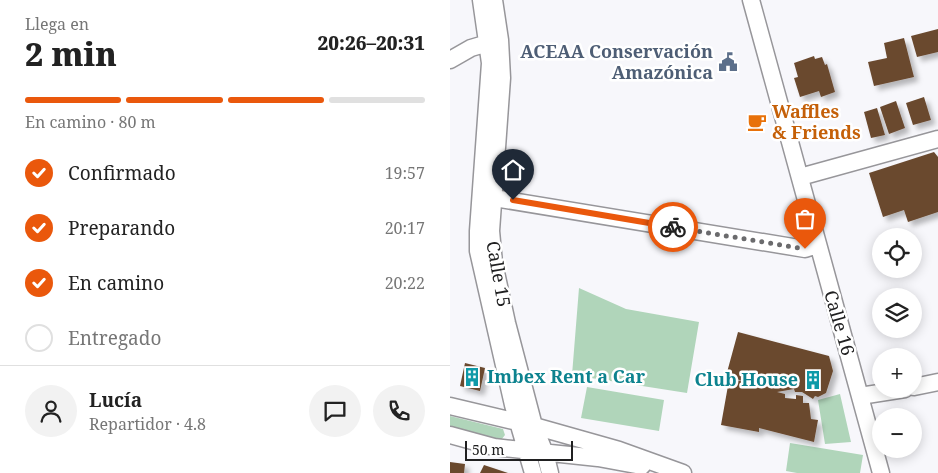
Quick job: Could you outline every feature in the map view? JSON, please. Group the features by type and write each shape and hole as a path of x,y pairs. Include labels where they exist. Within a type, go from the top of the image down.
{"street":[{"name":"Calle 15","path":"481,0 494,41"},
{"name":"Calle 15","path":"494,0 494,41 489,82 487,197 494,263 526,424"},
{"name":"Calle 16","path":"751,0 881,473"},
{"path":"450,60 471,48 494,41"},
{"path":"800,177 938,139"},
{"path":"487,197 805,249 818,245"},
{"path":"860,396 872,394"},
{"path":"450,406 526,424 619,450 681,473"},
{"path":"526,424 522,450 533,473"},
{"path":"526,424 551,454 550,473"},
{"path":"450,435 494,447 598,458 681,473"}],"green space":[{"path":"579,288 626,309 699,322 687,393 572,375"},
{"path":"587,387 664,400 659,431 581,418"},
{"path":"840,394 851,442 825,444 818,400"},
{"path":"450,416 503,429 505,435 501,440 450,426"},
{"path":"790,443 863,455 860,473 797,473 786,471"}],"building":[{"path":"938,29 938,52 917,57 911,36"},
{"path":"904,38 914,77 874,86 868,62 887,58 884,43"},
{"path":"814,56 815,59 822,57 825,65 827,64 835,92 821,97 819,91 800,97 794,78 798,77 794,63"},
{"path":"924,97 931,120 913,125 906,103"},
{"path":"896,101 905,128 889,134 880,107"},
{"path":"877,108 885,135 871,138 864,112"},
{"path":"934,152 938,157 938,212 908,222 904,210 883,217 869,173"},
{"path":"738,332 829,356 833,371 826,393 818,397 815,396 813,399 802,392 795,392 794,389 777,392 785,394 785,398 796,399 796,395 803,396 803,403 809,403 811,419 818,420 814,442 759,428 759,432 721,425 729,380 743,381 726,376"},
{"name":"Imbex Rent a Car","path":"465,363 485,368 480,391 460,386"},
{"path":"450,462 465,464 464,473 450,473"},
{"path":"484,465 508,473 480,473"}],"way so far":[{"path":"673,227 805,249"}],"place":[{"name":"ACEAA Conservación Amazónica","path":"728,62"},
{"name":"Waffles & Friends","path":"757,122"},
{"name":"Imbex Rent a Car","path":"472,377"},
{"name":"Club House","path":"813,380"}],"route":[{"path":"513,200 673,227"}]}
